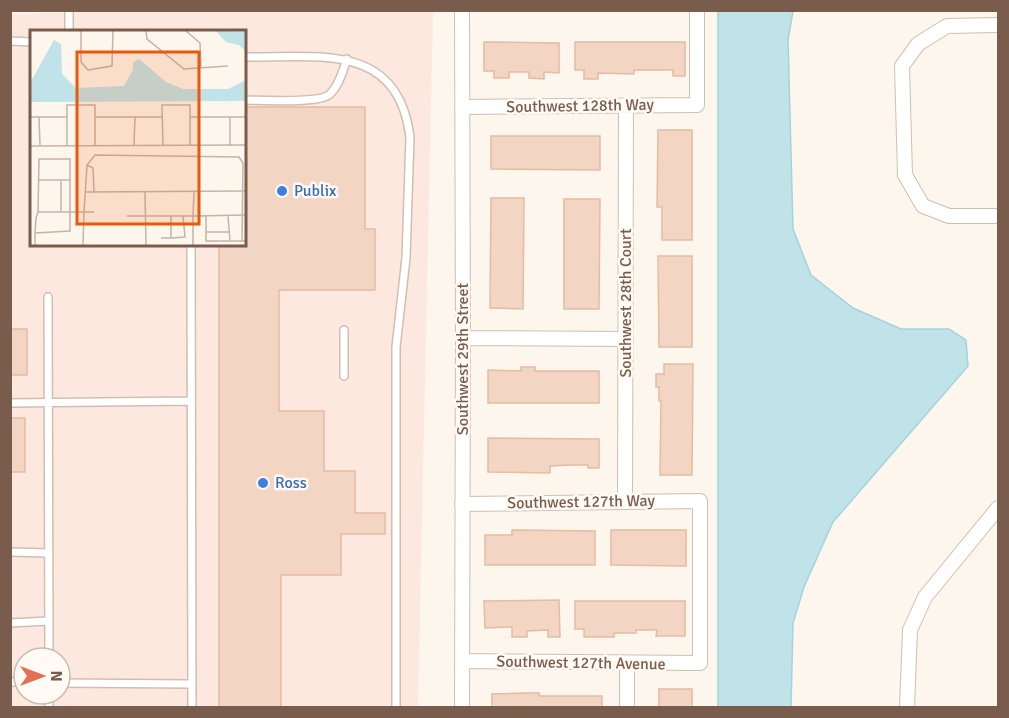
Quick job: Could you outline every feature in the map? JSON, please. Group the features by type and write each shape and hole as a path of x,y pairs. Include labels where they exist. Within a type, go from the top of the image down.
{"street":[{"name":"Southwest 29th Street","path":"462,10 462,708"},
{"name":"Southwest 128th Way","path":"462,108 697,105 697,10"},
{"path":"999,25 947,26 918,44 902,66 905,175 923,206 950,216 999,216"},
{"name":"Southwest 28th Court","path":"625,501 626,106"},
{"path":"463,338 626,339"},
{"name":"Southwest 127th Way","path":"462,504 700,501 700,663"},
{"path":"907,708 910,630 925,597 999,508"},
{"name":"Southwest 127th Avenue","path":"462,662 700,663"},
{"path":"627,664 627,708"}],"lane":[{"path":"69,10 69,30"},
{"path":"10,41 30,42"},
{"path":"246,57 347,59 363,64 374,70 390,85 404,109 410,137 407,235 396,347 396,708"},
{"path":"246,100 304,100 326,97 336,87 347,59"},
{"path":"191,246 192,708"},
{"path":"48,297 49,646"},
{"path":"344,330 344,376"},
{"path":"10,403 191,401"},
{"path":"10,552 48,553"},
{"path":"10,622 48,621"},
{"path":"72,683 192,684"}],"shaded area":[{"path":"168,10 433,11 418,707 11,707 10,14"}],"water":[{"path":"718,11 793,11 788,39 793,229 811,275 853,308 901,329 949,329 966,340 968,366 833,522 804,587 793,623 791,707 718,707"}],"building":[{"path":"484,42 559,43 559,73 544,72 544,79 529,78 529,72 509,72 509,78 494,78 494,71 484,71"},
{"path":"575,42 685,42 685,76 673,76 673,70 634,70 634,74 598,73 598,79 584,79 584,70 575,70"},
{"path":"246,107 365,107 365,229 375,229 375,290 279,290 279,411 324,411 324,471 355,471 355,513 385,513 385,534 341,534 341,575 281,575 281,708 219,708 219,246 246,246"},
{"path":"658,130 692,130 692,240 662,240 662,207 657,207"},
{"path":"491,136 600,136 600,170 491,169"},
{"path":"491,198 524,198 523,309 490,308"},
{"path":"564,199 600,199 599,309 564,309"},
{"path":"658,256 692,256 692,347 659,347"},
{"path":"10,329 27,329 27,375 10,375"},
{"path":"664,364 693,364 692,475 660,475 661,401 659,401 659,387 656,387 656,374 664,374"},
{"path":"521,367 535,367 535,371 599,371 599,403 488,403 488,370 521,371"},
{"path":"10,418 25,418 25,472 10,472"},
{"path":"488,438 599,439 599,468 588,468 588,465 571,465 550,466 550,473 488,472"},
{"path":"512,530 595,531 595,565 485,565 485,535 512,535"},
{"path":"611,530 686,530 686,566 611,565"},
{"path":"559,600 560,637 548,637 548,630 527,631 527,637 512,637 512,627 485,628 484,601"},
{"path":"575,601 685,601 685,636 656,636 657,630 636,630 636,633 614,633 614,637 584,637 584,629 575,629"},
{"path":"659,689 692,689 692,708 659,708"},
{"path":"539,693 539,696 602,696 602,708 492,708 492,694"}],"place":[{"name":"Publix","path":"282,191"},
{"name":"Ross","path":"263,483"}]}
